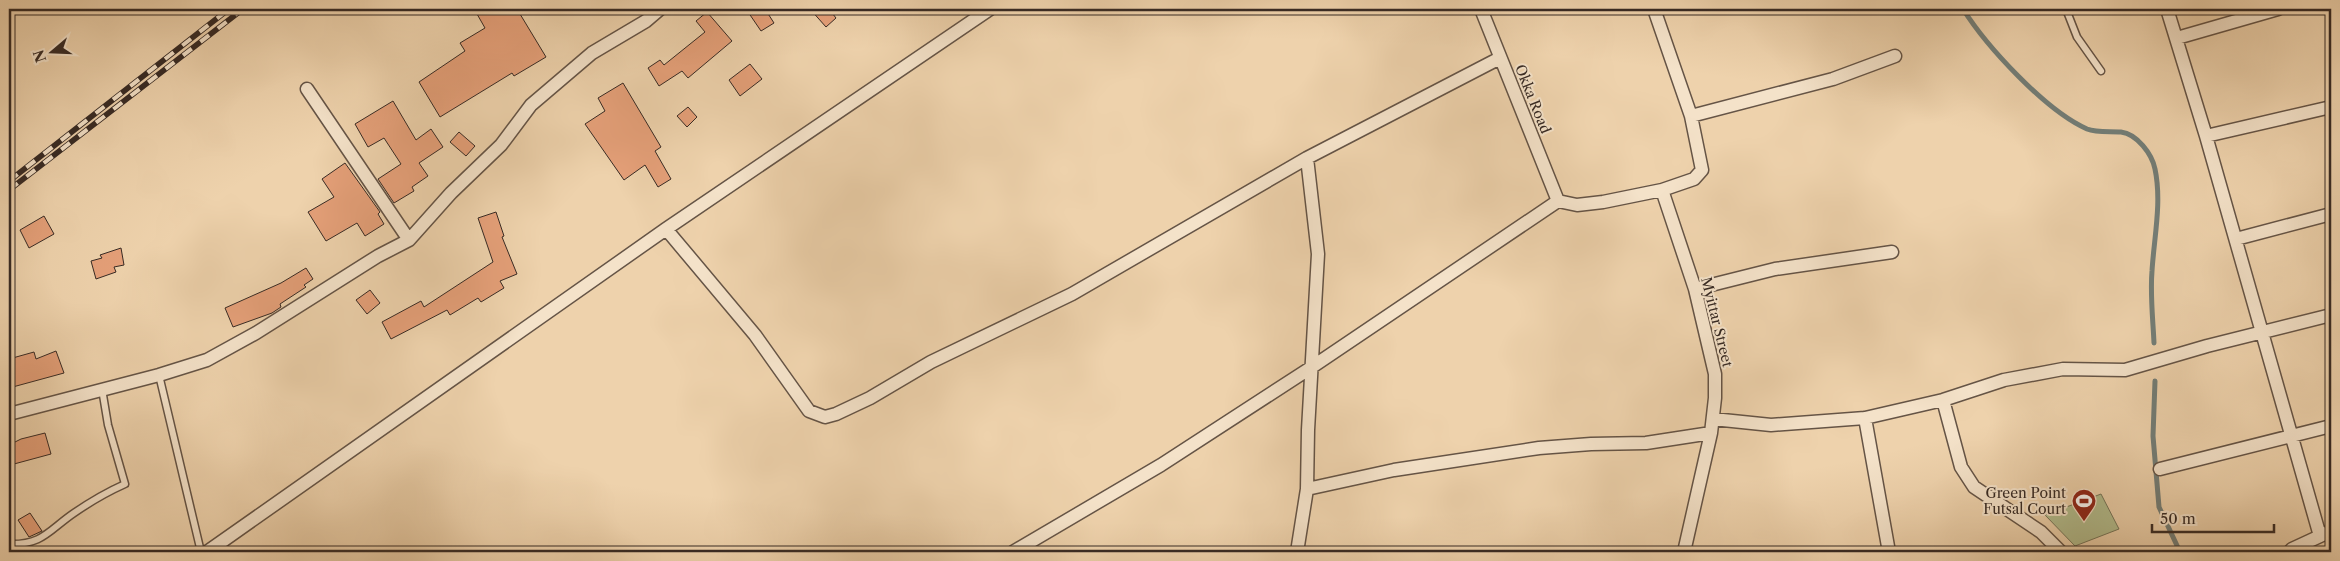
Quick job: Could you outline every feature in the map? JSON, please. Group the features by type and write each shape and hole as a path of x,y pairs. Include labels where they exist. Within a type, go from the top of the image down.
{"street":[{"path":"9,414 159,375 207,360 256,333 378,256 409,240 451,193 501,145 531,105 592,53 646,21 660,9"},
{"path":"207,552 666,229 990,9"},
{"name":"Okka Road","path":"1481,9 1558,201"},
{"path":"1013,552 1161,465 1312,367 1558,201 1577,205 1603,202 1662,190 1694,179 1702,170 1691,116 1654,9"},
{"path":"2167,9 2178,38 2292,436 2325,534 2289,552"},
{"path":"2178,38 2278,9"},
{"path":"1691,116 1833,79 1895,56"},
{"path":"666,229 755,335 809,410 825,417 870,398 931,362 1072,294 1307,158 1500,58"},
{"path":"307,88 409,240"},
{"path":"2206,136 2331,107"},
{"path":"1297,552 1307,489 1318,254 1307,158"},
{"name":"Myittar Street","path":"1662,190 1695,289 1715,374 1712,433 1684,552"},
{"path":"2236,239 2331,214"},
{"path":"1695,289 1775,269 1892,252"},
{"path":"1713,419 1772,425 1865,418 1943,400 2004,380 2063,369 2125,370 2261,332 2331,315"},
{"path":"1943,400 1961,467 1974,487 2041,532 2061,552"},
{"path":"1865,418 1889,552"},
{"path":"2160,469 2331,426"},
{"path":"1307,489 1394,470 1539,448 1591,444 1646,444 1712,433"}],"lane":[{"path":"2066,9 2077,37 2101,71"},
{"path":"159,375 201,552"},
{"path":"9,544 21,544 45,537 84,506 125,484 108,425 102,389"}],"green space":[{"name":"Green Point Futsal Court","path":"2101,494 2119,529 2075,546 2045,515"}],"building":[{"path":"485,9 517,9 546,57 514,76 512,73 440,117 419,82 465,51 460,43 485,28 477,14"},
{"path":"746,9 765,9 774,23 761,31"},
{"path":"810,9 829,9 836,18 826,27"},
{"path":"707,12 732,41 688,78 682,71 659,86 648,68 660,60 664,65 705,32 696,21"},
{"path":"750,64 762,79 740,96 729,80"},
{"path":"623,83 661,147 655,151 671,179 658,187 645,165 624,180 585,124 605,111 598,98"},
{"path":"393,101 416,140 431,129 443,147 419,163 428,176 412,187 414,191 394,203 378,179 401,164 384,138 368,147 355,124"},
{"path":"688,107 697,117 687,127 677,116"},
{"path":"459,132 475,146 466,156 450,142"},
{"path":"345,163 380,212 378,214 384,224 365,236 357,223 326,241 308,212 334,197 322,179"},
{"path":"496,212 504,236 502,237 517,274 500,281 504,288 481,302 478,298 450,315 447,310 391,339 382,322 421,301 424,307 493,262 478,218"},
{"path":"44,216 54,234 29,248 20,230"},
{"path":"121,248 124,265 114,267 116,272 96,279 91,261 102,258 100,255"},
{"path":"306,268 313,279 304,285 306,287 280,304 281,307 272,313 233,327 225,308 281,283"},
{"path":"370,290 380,303 367,314 356,300"},
{"path":"56,351 64,373 9,388 9,359 34,352 36,359"},
{"path":"45,433 51,454 14,464 9,445 21,439"},
{"path":"30,513 42,531 29,537 18,520"}],"waterway":[{"path":"1963,9 2002,59 2054,108 2087,129 2121,132 2133,137 2151,157 2155,169 2158,194 2151,280 2154,343"},
{"path":"2155,381 2153,436 2159,507 2180,552"}],"railway":[{"path":"9,181 229,9"},
{"path":"9,190 243,9"}],"place":[{"name":"Green Point Futsal Court","path":"2084,522"}]}
